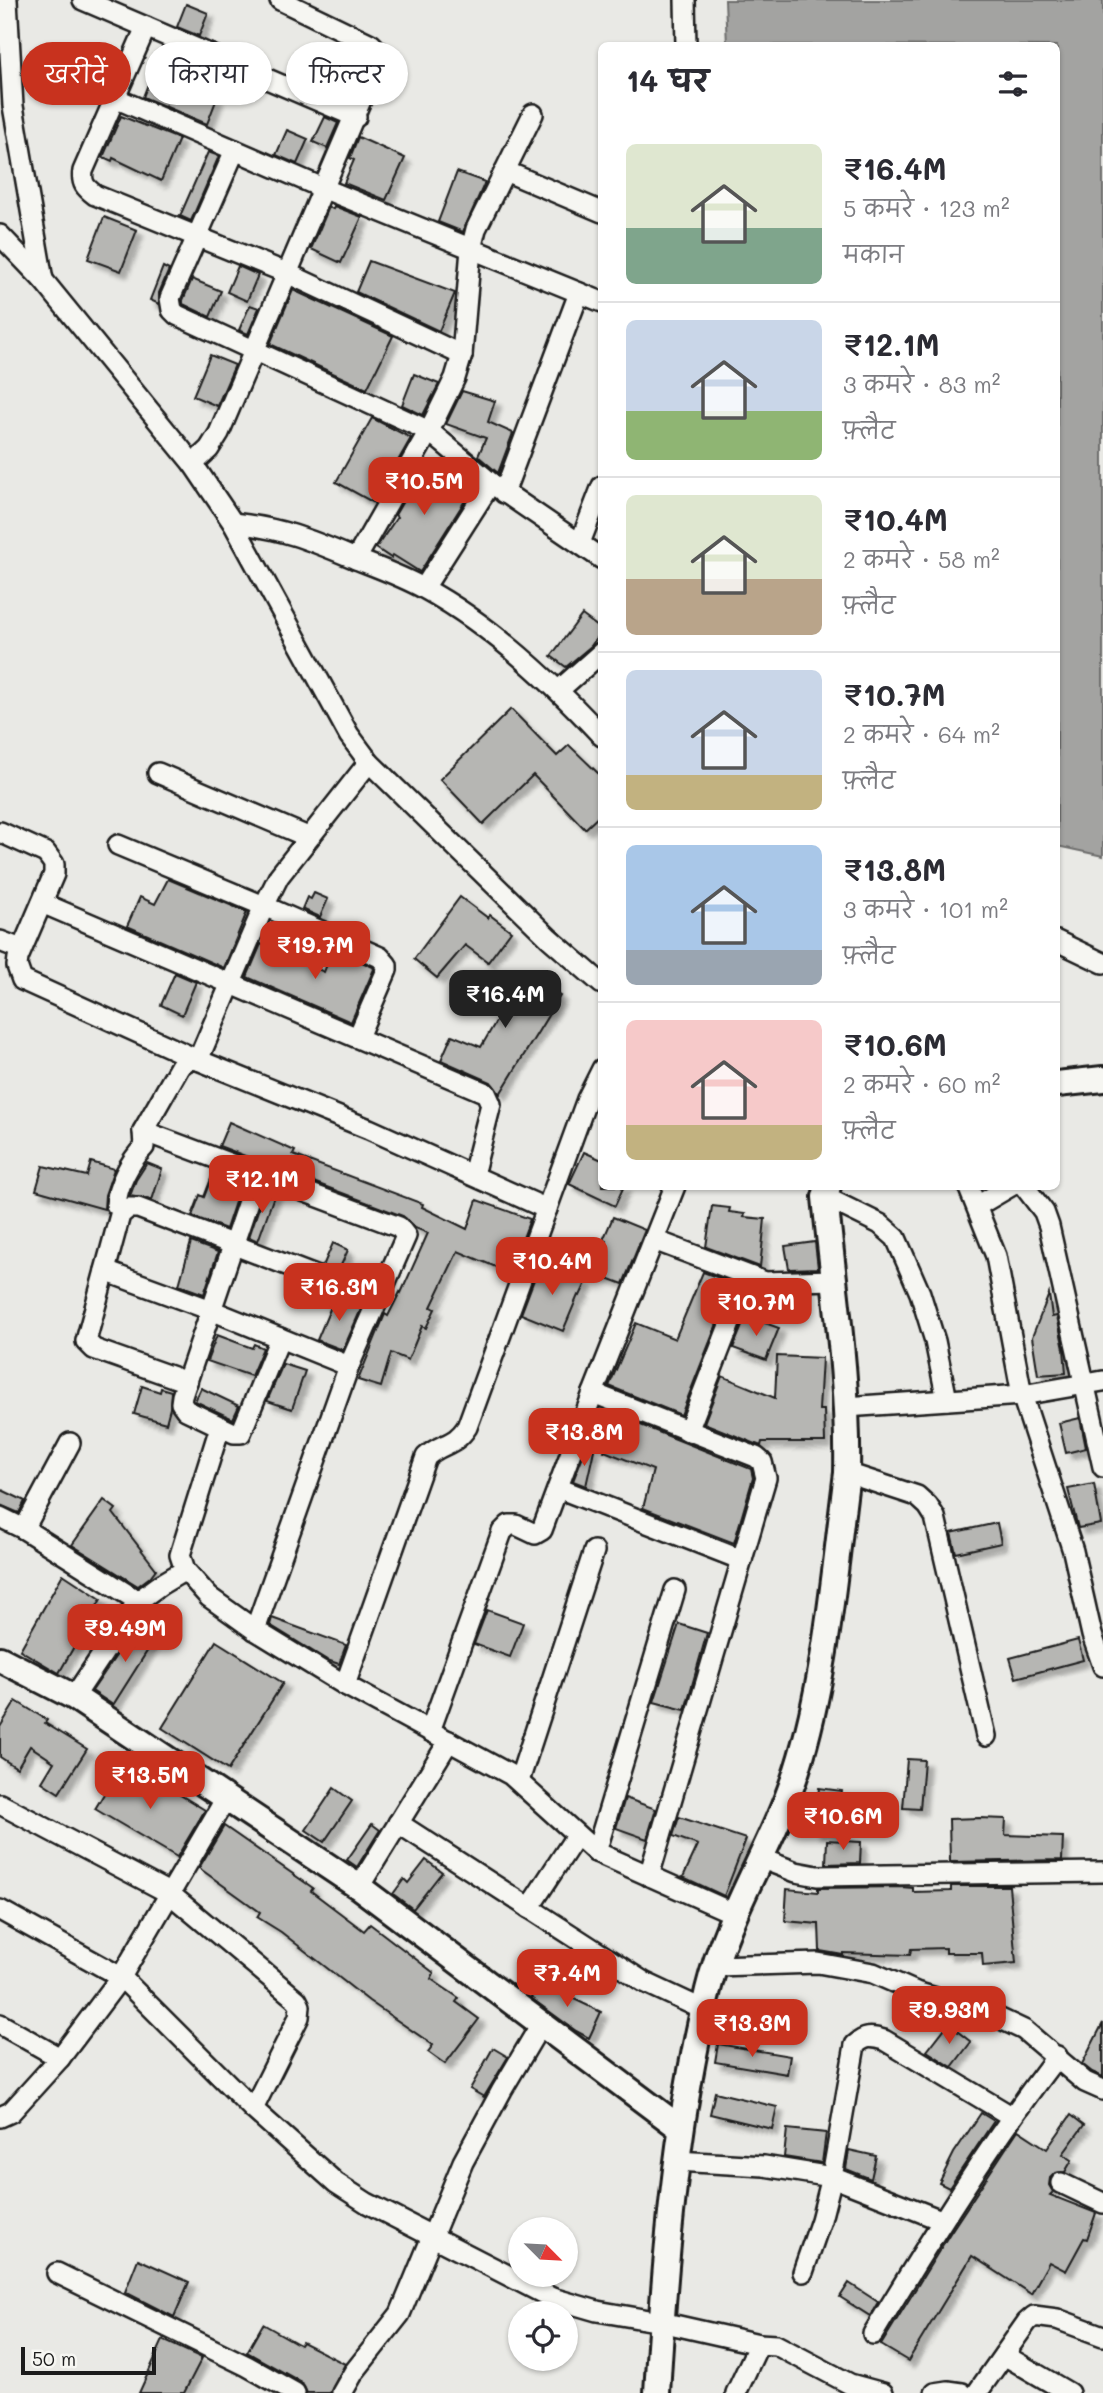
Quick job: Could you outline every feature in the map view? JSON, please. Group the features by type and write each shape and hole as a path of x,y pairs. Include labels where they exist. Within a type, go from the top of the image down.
{"main road":[{"path":"1060,1084 1103,1079"},
{"path":"657,2393 661,2322 680,2128 704,2010 733,1913 781,1814 797,1770 810,1723 827,1633 847,1474 846,1407 826,1192"},
{"path":"0,1659 74,1697 359,1887 680,2128"}],"street":[{"path":"7,0 13,106 43,280"},
{"path":"83,0 355,117"},
{"path":"192,464 209,449 219,433 378,64 379,52 371,44 280,0"},
{"path":"685,0 686,42"},
{"path":"131,60 146,27"},
{"path":"111,105 83,172 85,187 95,195 289,274 462,355"},
{"path":"130,105 325,189 598,300"},
{"path":"356,559 446,400 462,355 471,249 476,229 533,114"},
{"path":"235,150 170,298 172,310 177,315 429,431 498,488 598,556"},
{"path":"505,171 598,210"},
{"path":"0,235 43,280 192,464 233,523 327,697 349,735 369,762 540,928 598,980"},
{"path":"425,588 498,488 579,293"},
{"path":"580,544 598,496"},
{"path":"233,523 266,526 293,533 425,588 466,614 559,690 598,732"},
{"path":"559,690 598,656"},
{"path":"198,1060 279,876 369,762"},
{"path":"158,773 308,837"},
{"path":"0,832 47,853 51,857 54,874 21,949 16,966 22,981 198,1060 369,1129 547,1209"},
{"path":"118,845 384,960 387,970 358,1037"},
{"path":"41,903 479,1089 490,1098 491,1104 473,1175"},
{"path":"0,941 21,949"},
{"path":"1060,942 1103,962"},
{"path":"116,1205 135,1156 144,1147 143,1132 180,1066 189,1059 198,1060"},
{"path":"345,1685 426,1457 433,1450 460,1438 467,1427 587,1099 598,1077"},
{"path":"143,1132 404,1231 405,1241 349,1366 255,1630"},
{"path":"257,1175 182,1396 182,1405 186,1410 220,1427 238,1434 244,1430 280,1338"},
{"path":"430,1731 502,1532 509,1525 516,1525 535,1534 539,1533 673,1190"},
{"path":"970,1190 996,1256 1023,1395 1073,1551 1092,1635 1103,1666"},
{"path":"977,1206 1004,1190"},
{"path":"1027,1190 1044,1212 1049,1226 1094,1382 1103,1467"},
{"path":"826,1192 880,1224 896,1238 920,1293 935,1341 947,1401"},
{"path":"187,1382 89,1346 86,1336 120,1216 128,1208 138,1208 378,1300"},
{"path":"654,1240 748,1277 778,1283 833,1280"},
{"path":"105,1270 349,1366"},
{"path":"688,1431 748,1277"},
{"path":"846,1407 1023,1395 1094,1382"},
{"path":"593,1393 756,1457 765,1469 766,1478 649,1876"},
{"path":"74,1697 138,1601 173,1577 220,1427"},
{"path":"24,1529 70,1443"},
{"path":"847,1474 917,1496 935,1517 986,1736"},
{"path":"558,1488 742,1560"},
{"path":"0,1517 24,1529 138,1601"},
{"path":"519,1781 594,1551"},
{"path":"173,1577 209,1597 255,1630 345,1685 519,1781 596,1852 733,1913"},
{"path":"596,1852 675,1590"},
{"path":"359,1887 449,1741"},
{"path":"0,2117 11,2112 60,2057 121,1977 226,1798"},
{"path":"0,1804 169,1893 297,2000 300,2006 299,2017 253,2109"},
{"path":"398,1823 644,1982 704,2010"},
{"path":"529,1908 576,1836"},
{"path":"760,1858 796,1872 817,1876 944,1872 1103,1872"},
{"path":"0,1910 121,1977 253,2109 336,2183 367,2203 552,2298 597,2311 758,2344 776,2345 850,2384 883,2393"},
{"path":"716,1966 818,1963 863,1970 916,1992 990,2014 1024,2029 1084,2082 1103,2090"},
{"path":"0,2024 60,2057"},
{"path":"342,2393 354,2372 400,2314 474,2142 541,2024"},
{"path":"803,2272 832,2177 855,2045 868,2036 884,2040 1011,2116"},
{"path":"873,2334 941,2220 1011,2116 1057,2056"},
{"path":"677,2161 764,2166 832,2177 941,2220"},
{"path":"1061,2183 1103,2203"},
{"path":"57,2273 247,2366 295,2393"},
{"path":"977,2393 1034,2316 1057,2319 1103,2336"},
{"path":"736,2393 758,2344"},
{"path":"1004,2355 1069,2393"}],"shaded area":[{"path":"725,0 1103,0 1103,856 1060,847 1060,42 727,42"}],"building":[{"path":"186,4 208,13 199,36 177,27"},
{"path":"162,105 214,105 207,124"},
{"path":"121,116 179,139 161,181 113,158 112,161 103,157"},
{"path":"325,117 338,123 327,148 313,142"},
{"path":"287,130 308,139 297,164 276,155"},
{"path":"358,137 405,158 386,200 344,183 354,160 350,158"},
{"path":"208,152 219,156 191,221 180,216"},
{"path":"457,172 485,182 463,232 438,222"},
{"path":"334,206 362,217 341,263 311,249 329,207 333,209"},
{"path":"104,217 137,230 121,271 88,259"},
{"path":"369,261 455,293 439,331 356,292"},
{"path":"238,266 258,275 247,301 227,292"},
{"path":"163,267 169,270 159,293 159,304 150,300"},
{"path":"192,279 221,291 210,317 183,304"},
{"path":"293,290 393,336 367,389 270,344"},
{"path":"250,305 259,308 248,334 239,330"},
{"path":"210,355 235,365 217,406 193,396"},
{"path":"414,374 439,384 423,415 402,405"},
{"path":"462,391 495,401 488,422 513,433 498,473 478,456 486,438 446,424"},
{"path":"372,418 411,438 374,503 336,482"},
{"path":"426,461 461,487 464,482 473,488 420,572 376,548 397,517 395,515"},
{"path":"582,615 598,627 598,636 591,646 566,667 551,656"},
{"path":"511,709 557,756 569,745 598,773 598,817 585,829 533,775 483,824 440,779"},
{"path":"168,879 247,912 224,968 127,926 140,897 155,904"},
{"path":"314,893 328,899 320,917 302,909 307,897 311,899"},
{"path":"460,897 511,931 488,962 465,945 437,978 414,959"},
{"path":"261,944 324,972 329,959 335,961 339,952 373,967 351,1022 247,977"},
{"path":"497,971 518,986 525,975 560,996 500,1094 491,1082 441,1060 452,1035 481,1047 502,1011 480,995"},
{"path":"175,973 196,982 182,1015 161,1005"},
{"path":"229,1122 295,1151 293,1155 423,1204 422,1207 467,1229 477,1200 530,1219 510,1273 458,1251 431,1307 435,1309 426,1328 422,1326 408,1360 391,1353 381,1387 358,1380 385,1314 388,1316 401,1293 428,1233 415,1228 403,1216 219,1146"},
{"path":"584,1152 598,1158 598,1190 622,1190 615,1206 569,1184"},
{"path":"91,1162 114,1169 105,1195 104,1209 36,1190 43,1166 87,1176"},
{"path":"147,1163 162,1169 152,1200 130,1196"},
{"path":"214,1171 242,1181 226,1229 192,1216 200,1195 204,1197"},
{"path":"265,1190 275,1193 258,1241 249,1237"},
{"path":"712,1206 730,1208 729,1212 745,1214 744,1217 765,1219 760,1267 706,1247"},
{"path":"613,1217 645,1230 623,1284 594,1273"},
{"path":"191,1242 218,1252 204,1294 179,1285"},
{"path":"815,1242 818,1268 789,1269 785,1246"},
{"path":"333,1243 348,1250 338,1272 323,1266"},
{"path":"540,1264 586,1283 563,1331 521,1314"},
{"path":"703,1272 733,1283 681,1415 609,1386 636,1323 675,1339"},
{"path":"1049,1294 1052,1317 1057,1316 1066,1373 1038,1375 1032,1337"},
{"path":"335,1297 362,1307 343,1350 317,1340"},
{"path":"746,1316 779,1328 766,1360 733,1348"},
{"path":"217,1335 252,1348 254,1344 263,1348 251,1376 207,1361"},
{"path":"777,1356 822,1358 819,1410 824,1410 825,1442 762,1442 761,1446 704,1423 722,1376 775,1398"},
{"path":"283,1364 305,1371 292,1409 267,1401"},
{"path":"142,1386 160,1392 161,1388 171,1391 166,1423 134,1414"},
{"path":"201,1388 239,1406 233,1419 195,1401"},
{"path":"618,1416 751,1469 753,1478 734,1543 643,1508 653,1470 604,1451"},
{"path":"1080,1418 1086,1448 1066,1453 1059,1423"},
{"path":"586,1448 594,1450 586,1486 573,1481"},
{"path":"1094,1484 1101,1524 1078,1528 1068,1489"},
{"path":"0,1489 25,1501 19,1513 0,1505"},
{"path":"104,1500 116,1509 113,1513 156,1569 138,1586 72,1545"},
{"path":"997,1523 1001,1543 956,1553 951,1533"},
{"path":"63,1574 101,1599 59,1673 20,1650"},
{"path":"487,1610 523,1623 510,1657 474,1644"},
{"path":"272,1618 346,1645 339,1664 327,1660 270,1625"},
{"path":"139,1622 158,1634 113,1705 92,1691"},
{"path":"679,1624 707,1633 685,1710 654,1702"},
{"path":"1078,1640 1083,1660 1016,1678 1010,1658"},
{"path":"216,1641 283,1683 228,1770 162,1728"},
{"path":"16,1701 87,1749 59,1793 42,1782 54,1762 30,1746 17,1768 0,1757 0,1727"},
{"path":"907,1759 924,1760 920,1809 903,1808"},
{"path":"120,1767 164,1792 167,1787 205,1810 177,1857 95,1809"},
{"path":"334,1788 352,1801 324,1842 306,1830"},
{"path":"819,1788 842,1791 837,1834 814,1831"},
{"path":"625,1798 656,1809 647,1839 616,1828"},
{"path":"679,1817 746,1839 724,1896 683,1877 698,1845 673,1836"},
{"path":"949,1819 1006,1819 1005,1835 1063,1837 1062,1860 950,1862"},
{"path":"372,1824 380,1830 357,1867 347,1860"},
{"path":"224,1826 313,1888 311,1891 364,1931 370,1924 434,1973 431,1979 459,1998 456,2002 479,2019 445,2064 428,2052 433,2045 257,1917 260,1912 199,1868"},
{"path":"827,1840 861,1842 860,1863 826,1864"},
{"path":"426,1860 442,1872 413,1909 393,1894 404,1879 408,1883"},
{"path":"951,1886 1009,1886 1016,1963 983,1966 982,1953 946,1953 946,1948 911,1949 910,1955 843,1955 820,1951 819,1924 785,1921 787,1889 818,1892 818,1888 901,1887 913,1888 913,1892 951,1891"},
{"path":"539,1982 601,2012 589,2038 531,1998"},
{"path":"1103,2023 1103,2077 1082,2064"},
{"path":"948,2024 971,2042 952,2067 927,2051"},
{"path":"718,2044 790,2056 787,2074 715,2062"},
{"path":"493,2048 508,2057 484,2097 470,2089"},
{"path":"715,2092 777,2107 772,2129 710,2114"},
{"path":"981,2113 994,2121 949,2188 939,2183 954,2153"},
{"path":"1071,2115 1084,2125 1063,2154 1072,2160 1065,2172 1055,2173 1050,2178 1049,2185 1053,2192 1050,2195 1096,2213 1087,2239 1084,2238 1066,2271 1049,2262 1031,2294 972,2256 908,2361 881,2345 1018,2130 1047,2149"},
{"path":"787,2129 826,2133 822,2163 784,2157"},
{"path":"849,2150 876,2156 871,2179 846,2169"},
{"path":"138,2259 189,2282 174,2317 125,2292"},
{"path":"849,2283 878,2302 870,2316 840,2297"},
{"path":"263,2324 300,2345 302,2342 345,2364 330,2393 307,2393 301,2382 247,2352"},
{"path":"163,2340 202,2358 184,2393 139,2393"}]}
